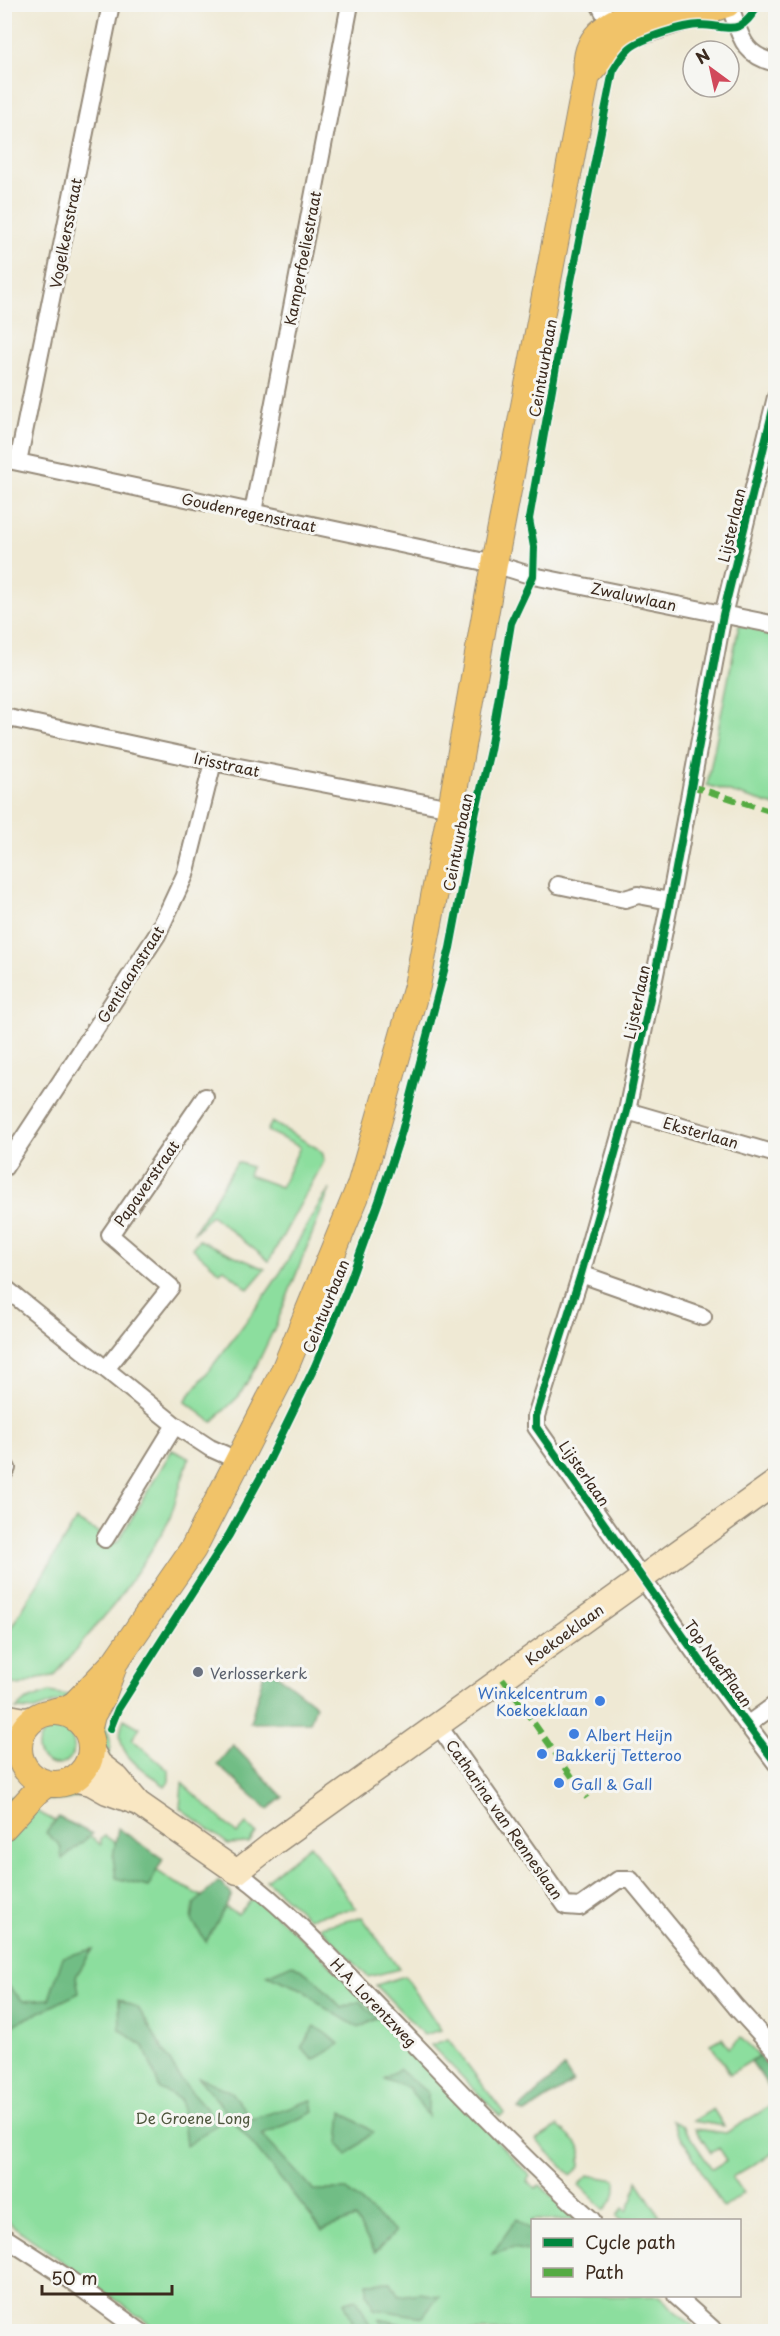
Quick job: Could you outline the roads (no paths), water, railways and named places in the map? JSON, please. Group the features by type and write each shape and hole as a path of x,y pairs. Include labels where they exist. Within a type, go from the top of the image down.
{"main road":[{"name":"Ceintuurbaan","path":"610,24 660,4"},
{"name":"Ceintuurbaan","path":"610,24 637,33 728,4"},
{"name":"Ceintuurbaan","path":"45,1714 66,1709 75,1704 115,1662 193,1549 283,1373 360,1186 417,986 587,75 607,52 610,24"},
{"name":"Ceintuurbaan","path":"90,1741 92,1715 102,1698 115,1662"},
{"path":"4,1810 20,1782 16,1751 27,1726 45,1714 75,1716 90,1741 89,1762 82,1772 61,1784 46,1784 32,1778 16,1751"},
{"path":"4,1827 46,1784"}],"street":[{"name":"Vogelkersstraat","path":"11,460 111,4"},
{"name":"Kamperfoeliestraat","path":"253,513 350,4"},
{"path":"728,4 750,53 760,59 776,63"},
{"name":"Lijsterlaan","path":"641,1577 536,1427 536,1416 581,1274 627,1111 670,901 723,615 776,397"},
{"name":"Goudenregenstraat","path":"11,460 494,564"},
{"name":"Zwaluwlaan","path":"494,564 533,576 776,625"},
{"name":"Irisstraat","path":"4,717 213,762 451,808"},
{"name":"Gentiaanstraat","path":"4,1168 157,935 185,875 213,762"},
{"path":"558,885 625,899 638,895 670,901"},
{"name":"Papaverstraat","path":"106,1369 171,1287 110,1235 205,1097"},
{"name":"Eksterlaan","path":"627,1111 776,1154"},
{"path":"581,1274 703,1317"},
{"path":"4,1287 175,1425 210,1448 239,1461"},
{"path":"105,1539 175,1425"},
{"path":"4,1466 7,1468 4,1473"},
{"name":"Koekoeklaan","path":"237,1872 275,1842 641,1577 776,1482"},
{"name":"Top Naefflaan","path":"641,1577 776,1763"},
{"path":"747,1725 776,1704"},
{"path":"4,1716 26,1720 45,1714"},
{"name":"Catharina van Renneslaan","path":"438,1725 566,1906 580,1907 618,1880 631,1880 735,2007 776,2051"},
{"name":"H.A. Lorentzweg","path":"90,1741 99,1764 117,1778 138,1803 254,1885 321,1947 542,2176 591,2219"},
{"name":"H.A. Lorentzweg","path":"73,1779 91,1783 107,1792 138,1803"},
{"path":"4,2237 66,2277 141,2331"},
{"path":"678,2297 716,2331"}],"place":[{"name":"Verlosserkerk","path":"198,1672"},
{"name":"Winkelcentrum Koekoeklaan","path":"600,1701"},
{"name":"Albert Heijn","path":"574,1734"},
{"name":"Bakkerij Tetteroo","path":"542,1754"},
{"name":"Gall & Gall","path":"559,1783"}],"park label":[{"name":"De Groene Long","path":"193,2117"}]}
